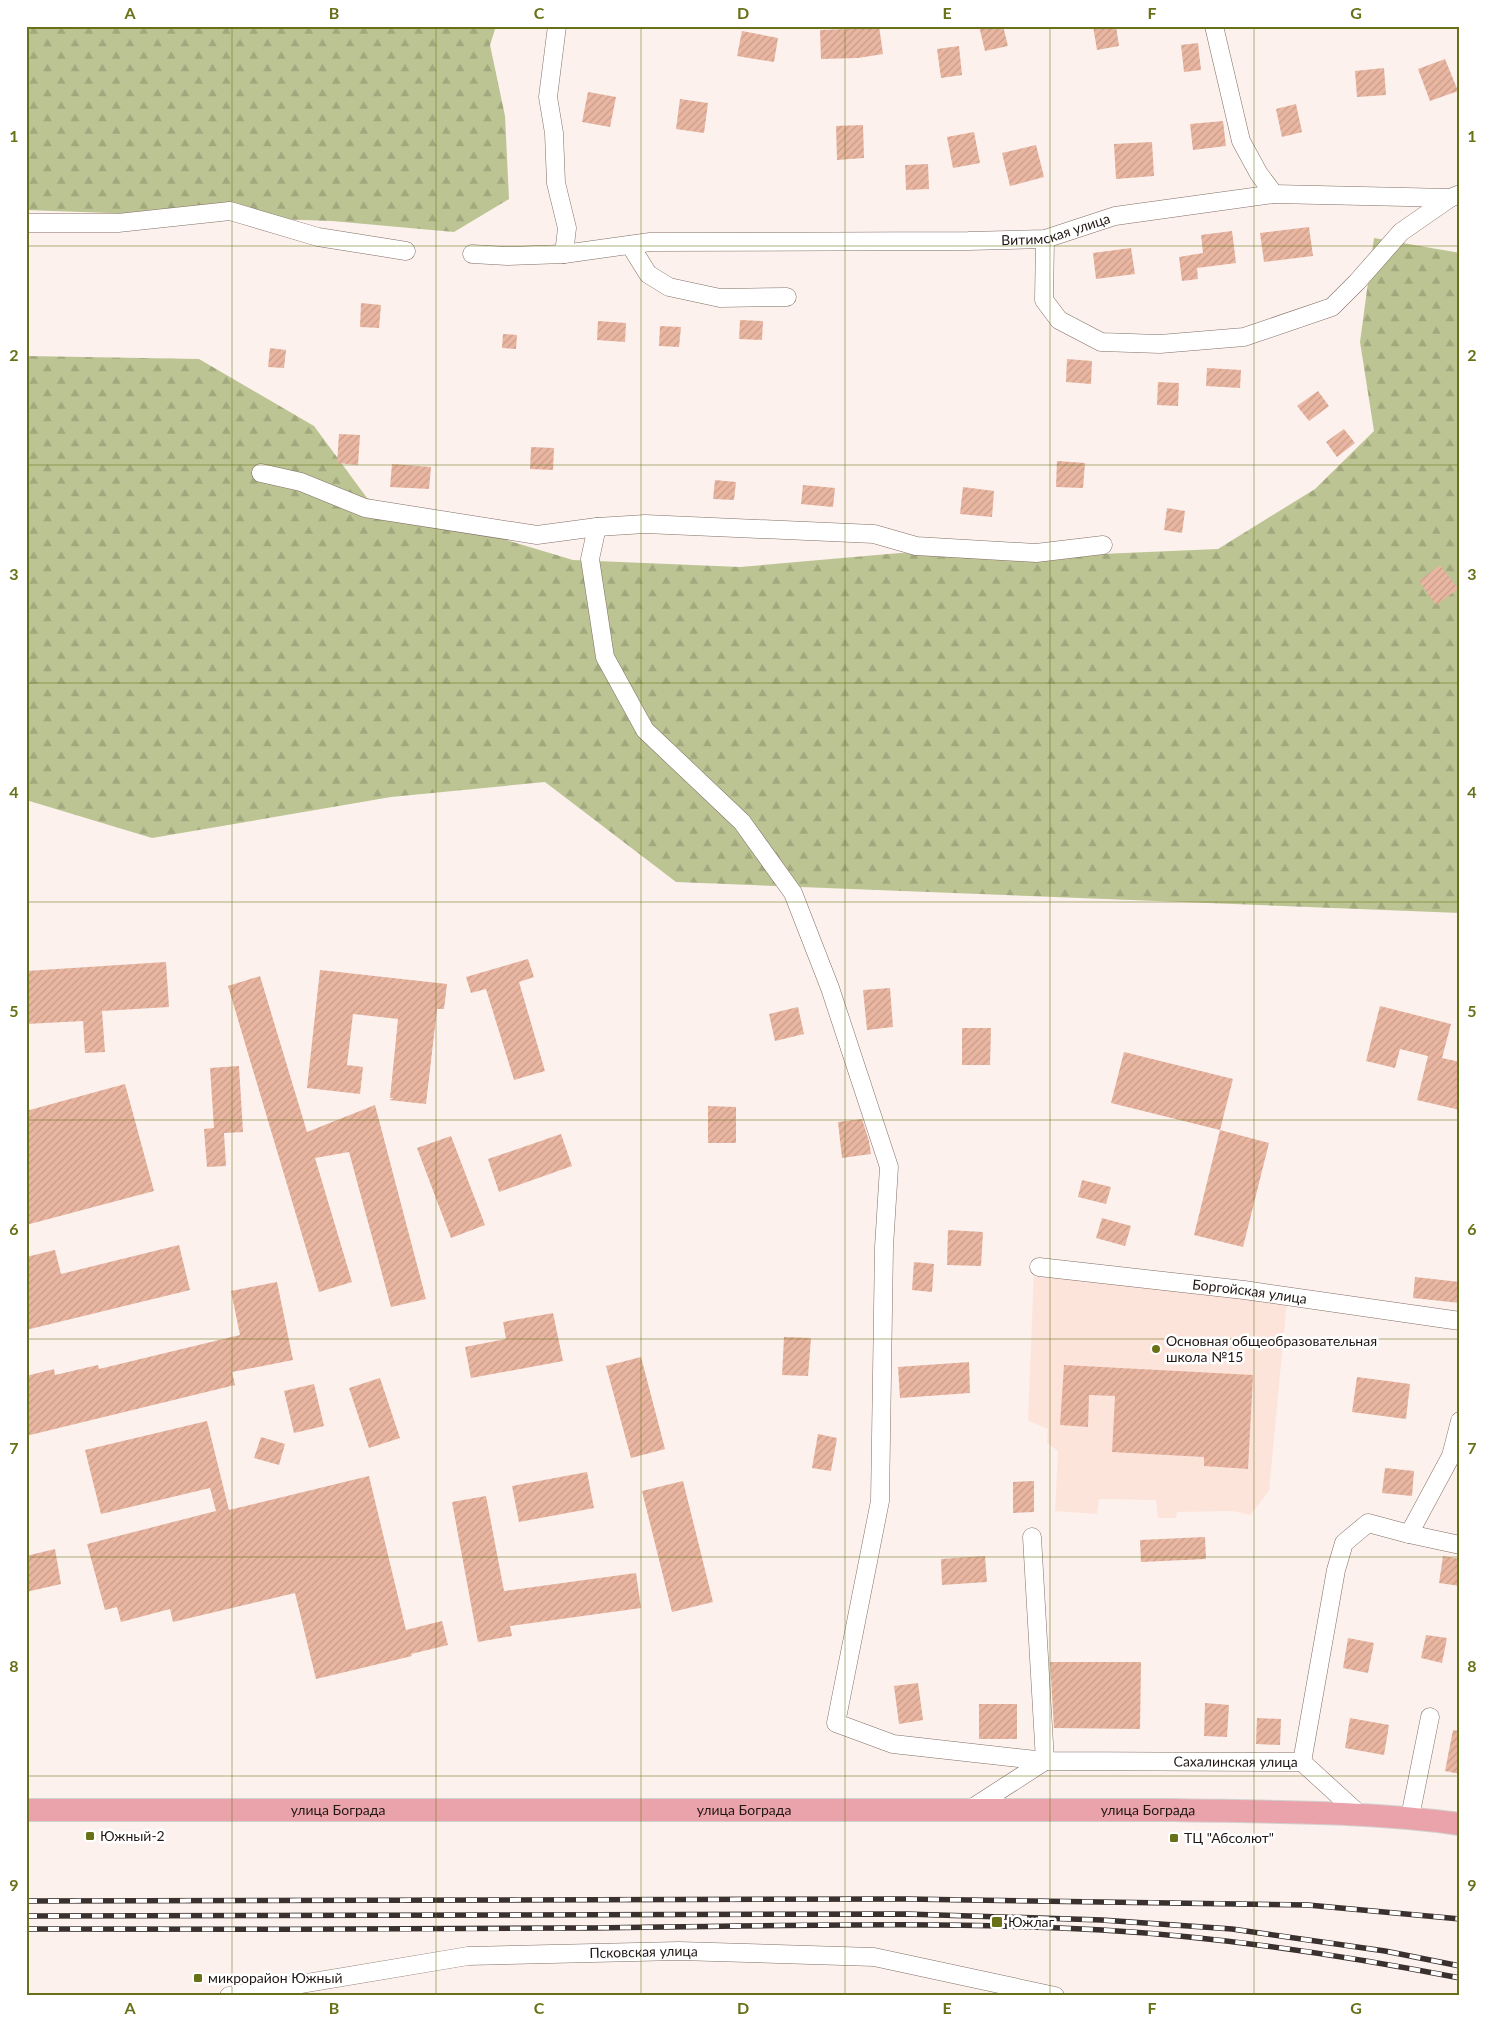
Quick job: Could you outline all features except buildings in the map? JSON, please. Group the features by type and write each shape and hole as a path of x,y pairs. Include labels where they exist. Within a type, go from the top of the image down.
{"main road":[{"name":"улица Бограда","path":"26,1810 1173,1810 1359,1814 1410,1817 1460,1824"}],"street":[{"path":"557,26 548,97 554,133 556,183 567,228 564,254"},
{"path":"1214,26 1242,141 1259,174 1274,194"},
{"name":"Витимская улица","path":"472,254 507,256 564,254 650,242 1045,239 1115,216 1274,194 1455,196"},
{"path":"1045,239 1044,300 1059,320 1101,342 1160,344 1244,337 1332,308 1401,232 1455,196"},
{"path":"26,223 118,223 230,211 318,237 406,251"},
{"path":"630,245 648,274 668,287 720,298 787,297"},
{"path":"261,473 301,482 365,508 537,535 645,524 874,534 916,546 1036,553 1103,545"},
{"name":"Сахалинская улица","path":"598,528 590,559 605,657 645,730 742,822 793,893 830,988 889,1167 884,1247 880,1501 836,1723 892,1744 1045,1761 1302,1762 1336,1570 1344,1543 1368,1523 1460,1545"},
{"name":"Боргойская улица","path":"1039,1267 1244,1290 1460,1321"},
{"path":"1409,1534 1451,1456 1460,1421"},
{"path":"969,1810 1045,1761 1032,1537"},
{"path":"1410,1817 1430,1717"},
{"path":"1302,1762 1359,1814"},
{"name":"Псковская улица","path":"229,1996 468,1956 679,1951 874,1957 1055,1996"}],"shaded area":[{"name":"Основная общеобразовательная школа №15","path":"1034,1269 1287,1301 1269,1491 1250,1515 1233,1511 1177,1512 1176,1518 1158,1518 1156,1500 1099,1499 1097,1514 1055,1511 1058,1451 1047,1443 1048,1429 1028,1421"}],"green space":[{"path":"26,26 496,26 490,45 505,116 509,199 454,232 332,221 26,210"},
{"path":"1374,238 1460,253 1460,913 676,882 545,782 391,797 152,838 26,800 26,356 199,359 314,426 367,498 573,560 740,567 900,553 1031,557 1218,549 1315,489 1374,431 1360,342"}],"railway":[{"path":"26,1901 905,1899 1308,1905 1460,1919"},
{"path":"26,1916 906,1914 1102,1920 1232,1929 1385,1951 1460,1966"},
{"path":"26,1929 432,1929 835,1925 1035,1927 1147,1933 1237,1942 1371,1962 1460,1978"}],"place":[{"name":"Основная общеобразовательная школа №15","path":"1156,1349"},
{"name":"Южный-2","path":"90,1836"},
{"name":"ТЦ \"Абсолют\"","path":"1174,1838"},
{"name":"Южлаг","path":"997,1922"},
{"name":"микрорайон Южный","path":"198,1978"}]}
